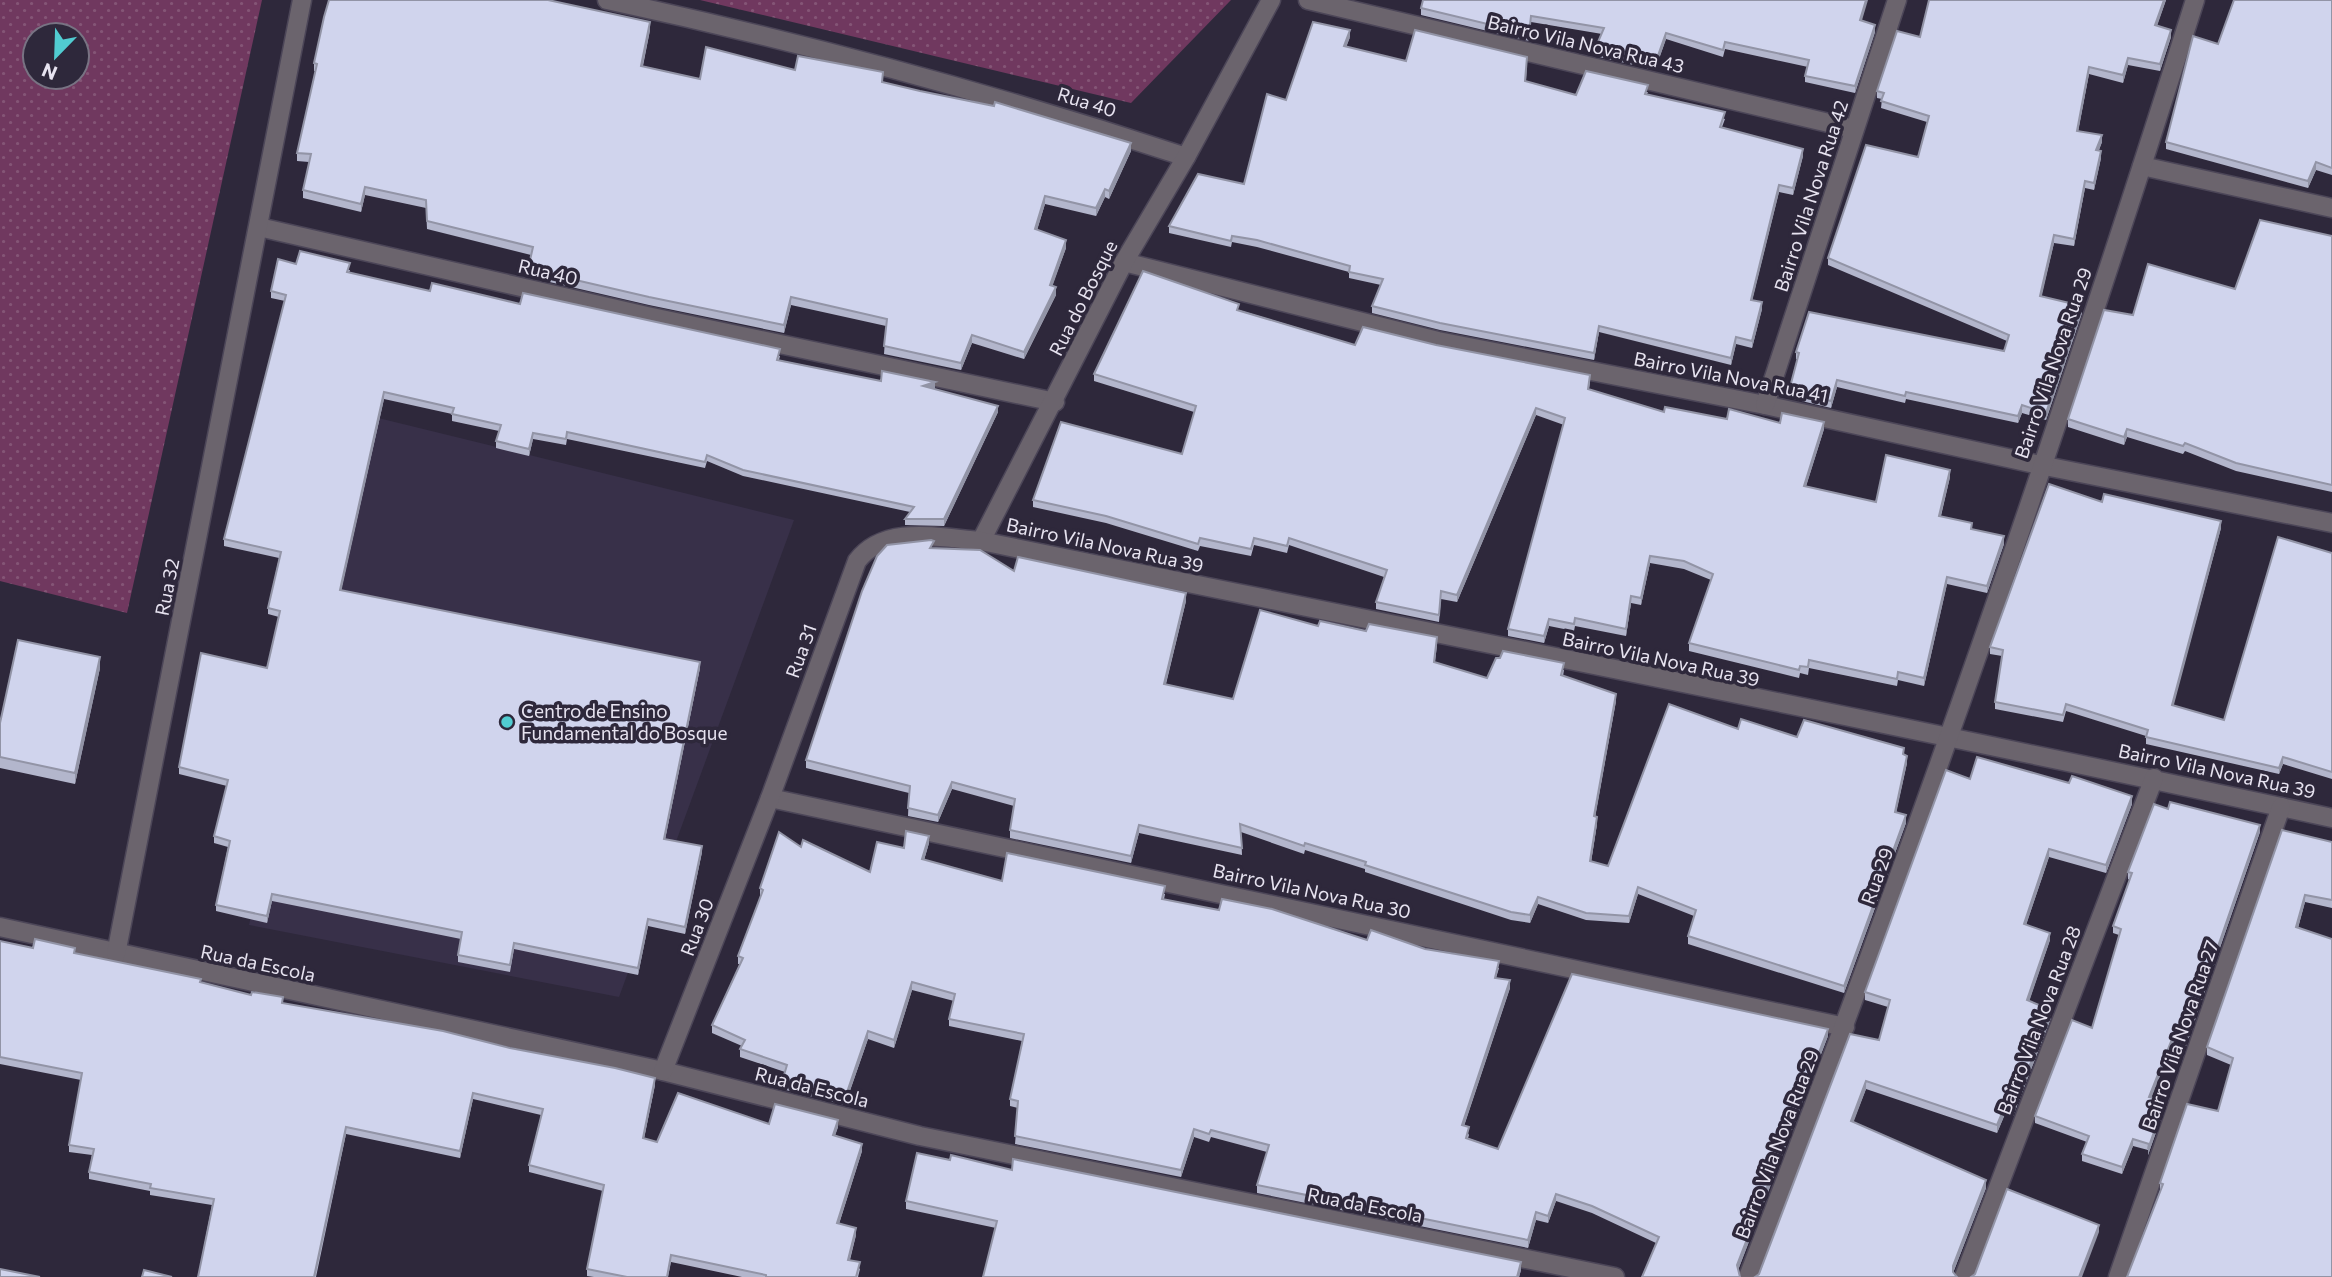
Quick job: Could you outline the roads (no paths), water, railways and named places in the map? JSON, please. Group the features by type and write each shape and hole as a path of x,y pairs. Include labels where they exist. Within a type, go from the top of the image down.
{"street":[{"path":"259,227 302,0"},
{"name":"Rua 40","path":"607,0 792,42 956,85 1186,157"},
{"name":"Rua do Bosque","path":"981,541 1055,402 1124,262 1186,157 1271,0"},
{"name":"Bairro Vila Nova Rua 43","path":"1308,0 1854,128"},
{"name":"Bairro Vila Nova Rua 42","path":"1765,405 1897,0"},
{"name":"Bairro Vila Nova Rua 29","path":"1948,739 2142,166 2195,0"},
{"path":"2142,166 2332,208"},
{"name":"Rua 40","path":"259,227 647,316 1055,402"},
{"name":"Rua 32","path":"116,954 259,227"},
{"name":"Bairro Vila Nova Rua 41","path":"1124,262 1438,341 1765,405 2040,465 2332,523"},
{"name":"Rua 31","path":"770,798 857,561 877,543 892,537 981,541"},
{"name":"Bairro Vila Nova Rua 39","path":"981,541 1948,739 2154,778 2332,818"},
{"name":"Rua 29","path":"1845,1027 1948,739"},
{"name":"Bairro Vila Nova Rua 28","path":"1964,1277 2154,778"},
{"name":"Bairro Vila Nova Rua 30","path":"770,798 1845,1027"},
{"name":"Rua 30","path":"663,1071 770,798"},
{"name":"Bairro Vila Nova Rua 27","path":"2118,1277 2281,807"},
{"name":"Rua da Escola","path":"0,927 663,1071 920,1136 1615,1277"},
{"name":"Bairro Vila Nova Rua 29","path":"1748,1277 1845,1027"}],"place":[{"name":"Centro de Ensino Fundamental do Bosque","path":"507,722"}]}
